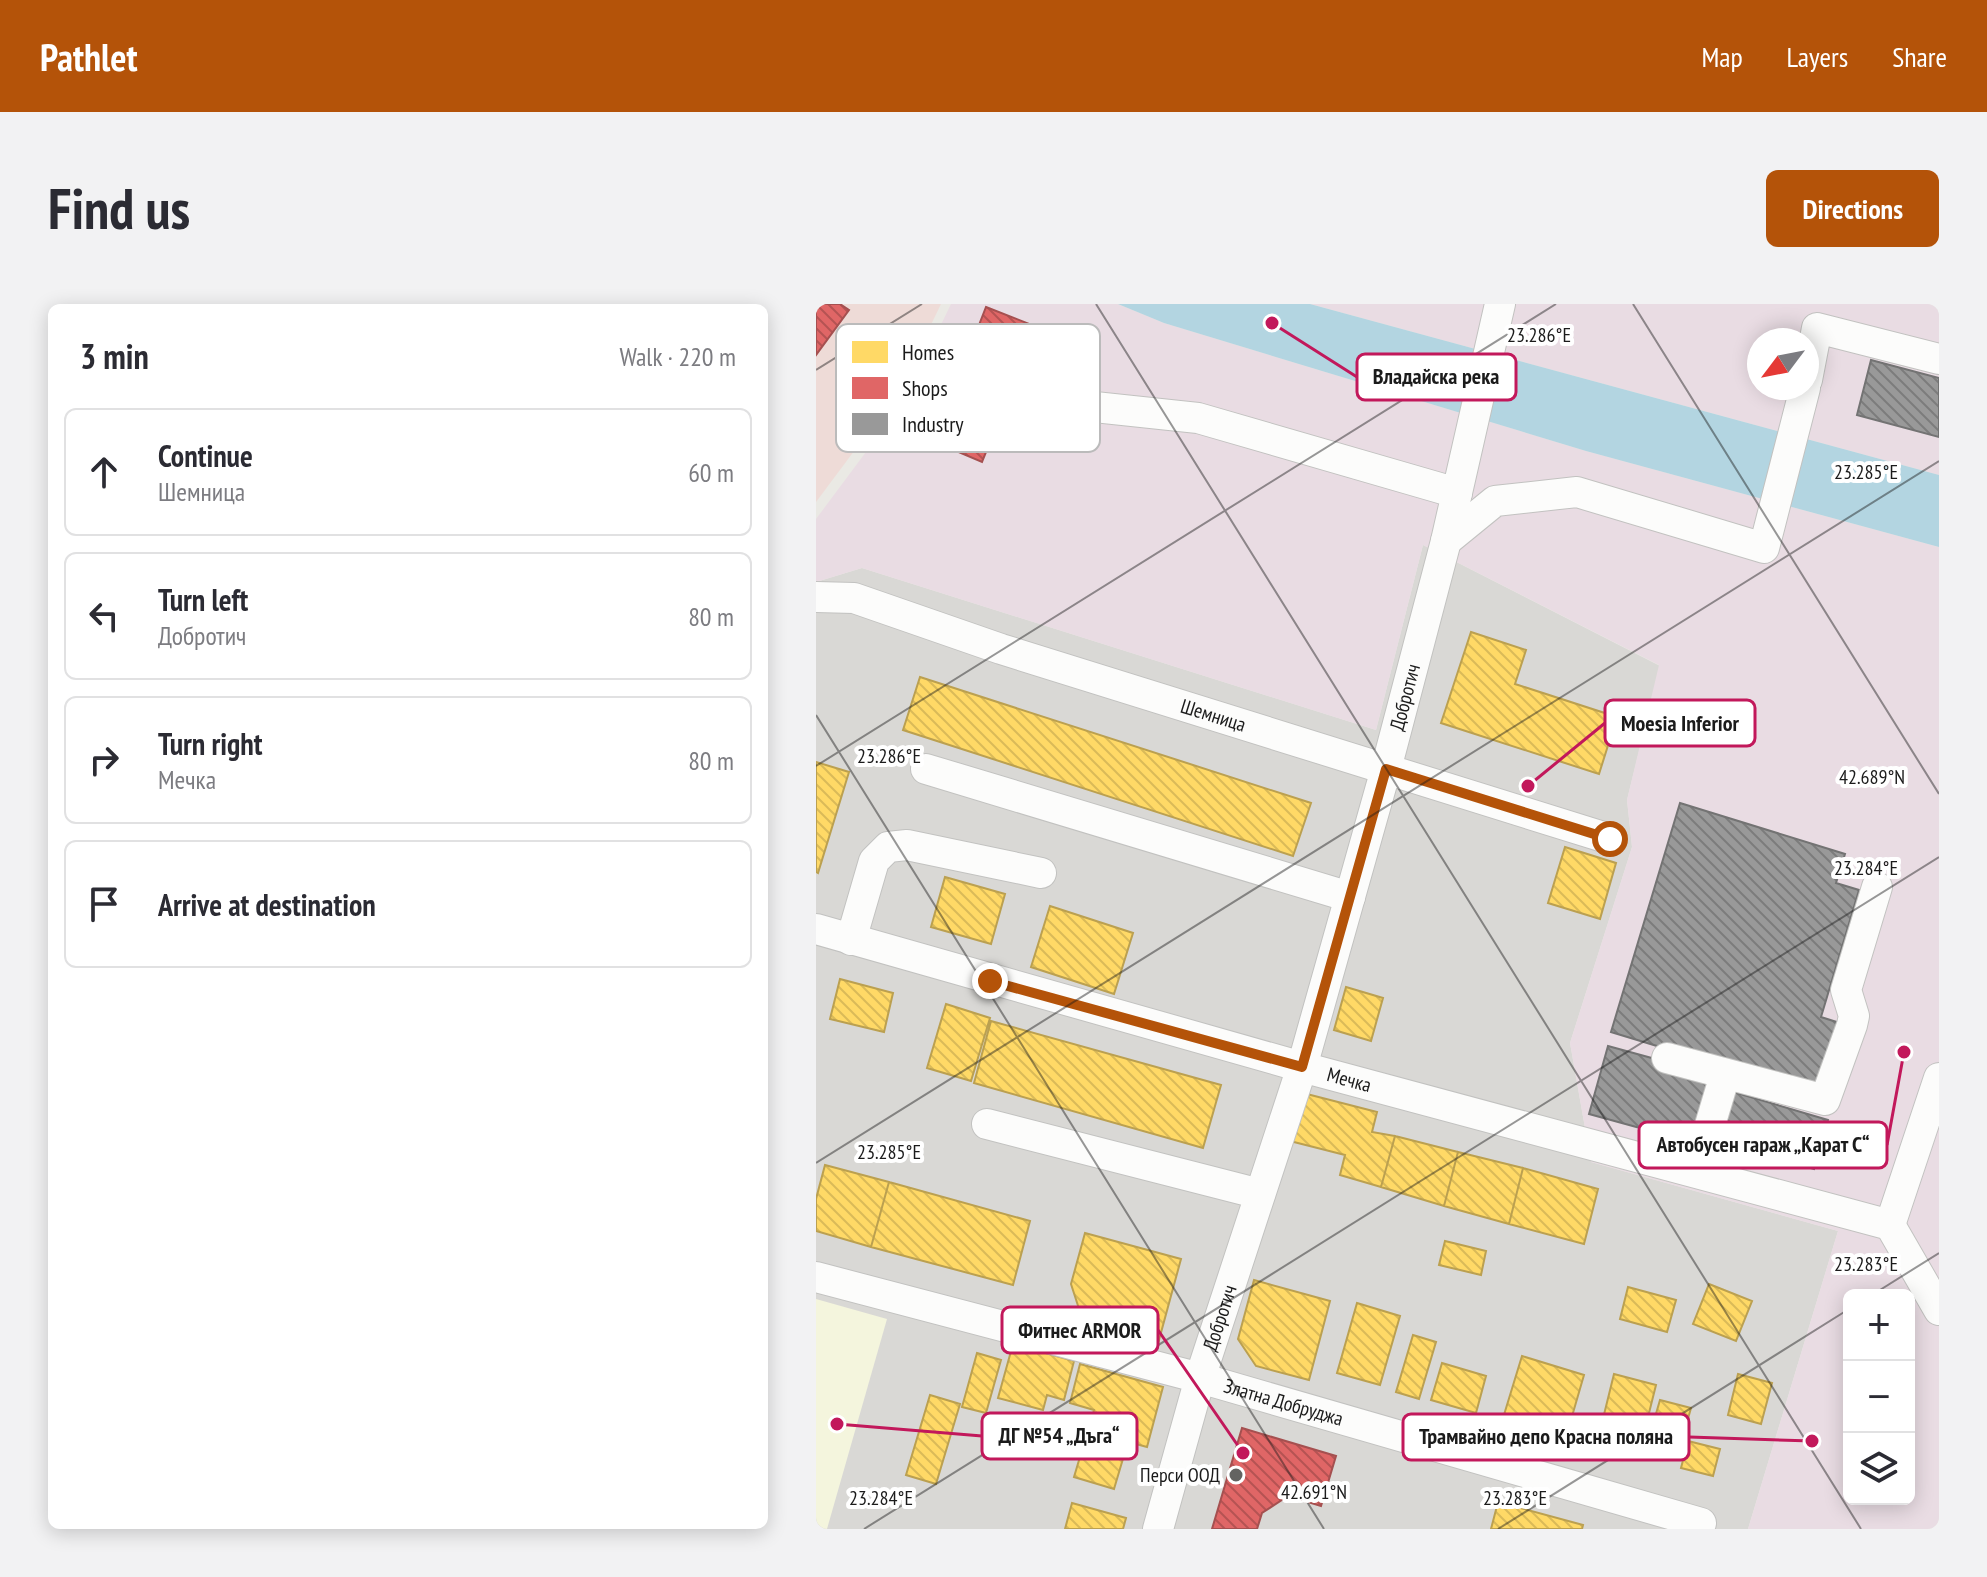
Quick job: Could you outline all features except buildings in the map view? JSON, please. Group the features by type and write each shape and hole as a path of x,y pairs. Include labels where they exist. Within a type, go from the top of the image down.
{"street":[{"name":"Добротич","path":"1158,1529 1200,1378 1302,1067 1386,769 1446,541 1500,304"},
{"path":"1819,329 1939,359"},
{"path":"1446,541 1495,501 1577,492 1764,548 1803,400"},
{"path":"1100,408 1198,418 1457,493"},
{"name":"Шемница","path":"816,597 854,598 1001,649 1610,839"},
{"path":"926,769 1350,897"},
{"path":"851,940 874,861 888,847 907,845 1041,873"},
{"path":"1667,1058 1825,1100 1852,1025 1854,1016 1846,990 1877,887"},
{"name":"Мечка","path":"816,929 1302,1067 1890,1225"},
{"path":"1696,1172 1725,1075"},
{"path":"1939,1078 1933,1115 1890,1225 1939,1310"},
{"path":"987,1124 1260,1194"},
{"name":"Златна Добруджа","path":"816,1277 1200,1378 1701,1523"}],"shaded area":[{"path":"816,304 941,304 931,324 836,324 836,452 853,452 816,502"},
{"path":"951,304 1118,304 1164,323 1586,451 1939,547 1939,1529 1748,1529 1838,1231 1591,1162 1570,1043 1632,847 1627,800 1659,665 1423,545 1376,730 862,568 816,582 816,519 866,452 1100,452 1100,324 941,324"},
{"path":"1310,304 1939,304 1939,475"},
{"path":"1423,545 1660,666 1627,800 1632,847 1570,1043 1591,1162 1838,1231 1748,1529 816,1529 816,582 862,568 1376,730"},
{"path":"816,1299 887,1319 827,1529 816,1529"}],"water":[{"path":"1118,304 1310,304 1939,475 1939,547 1586,451 1164,323"}],"place":[{"name":"Владайска река","path":"1272,323"},
{"name":"Moesia Inferior","path":"1528,786"},
{"name":"Автобусен гараж „Карат С“","path":"1904,1052"},
{"name":"ДГ №54 „Дъга“","path":"837,1424"},
{"name":"Трамвайно депо Красна поляна","path":"1812,1441"},
{"name":"Фитнес ARMOR","path":"1243,1453"},
{"name":"Перси ООД","path":"1236,1475"}],"route":[{"path":"990,981 1302,1067 1386,769 1610,839"}]}
